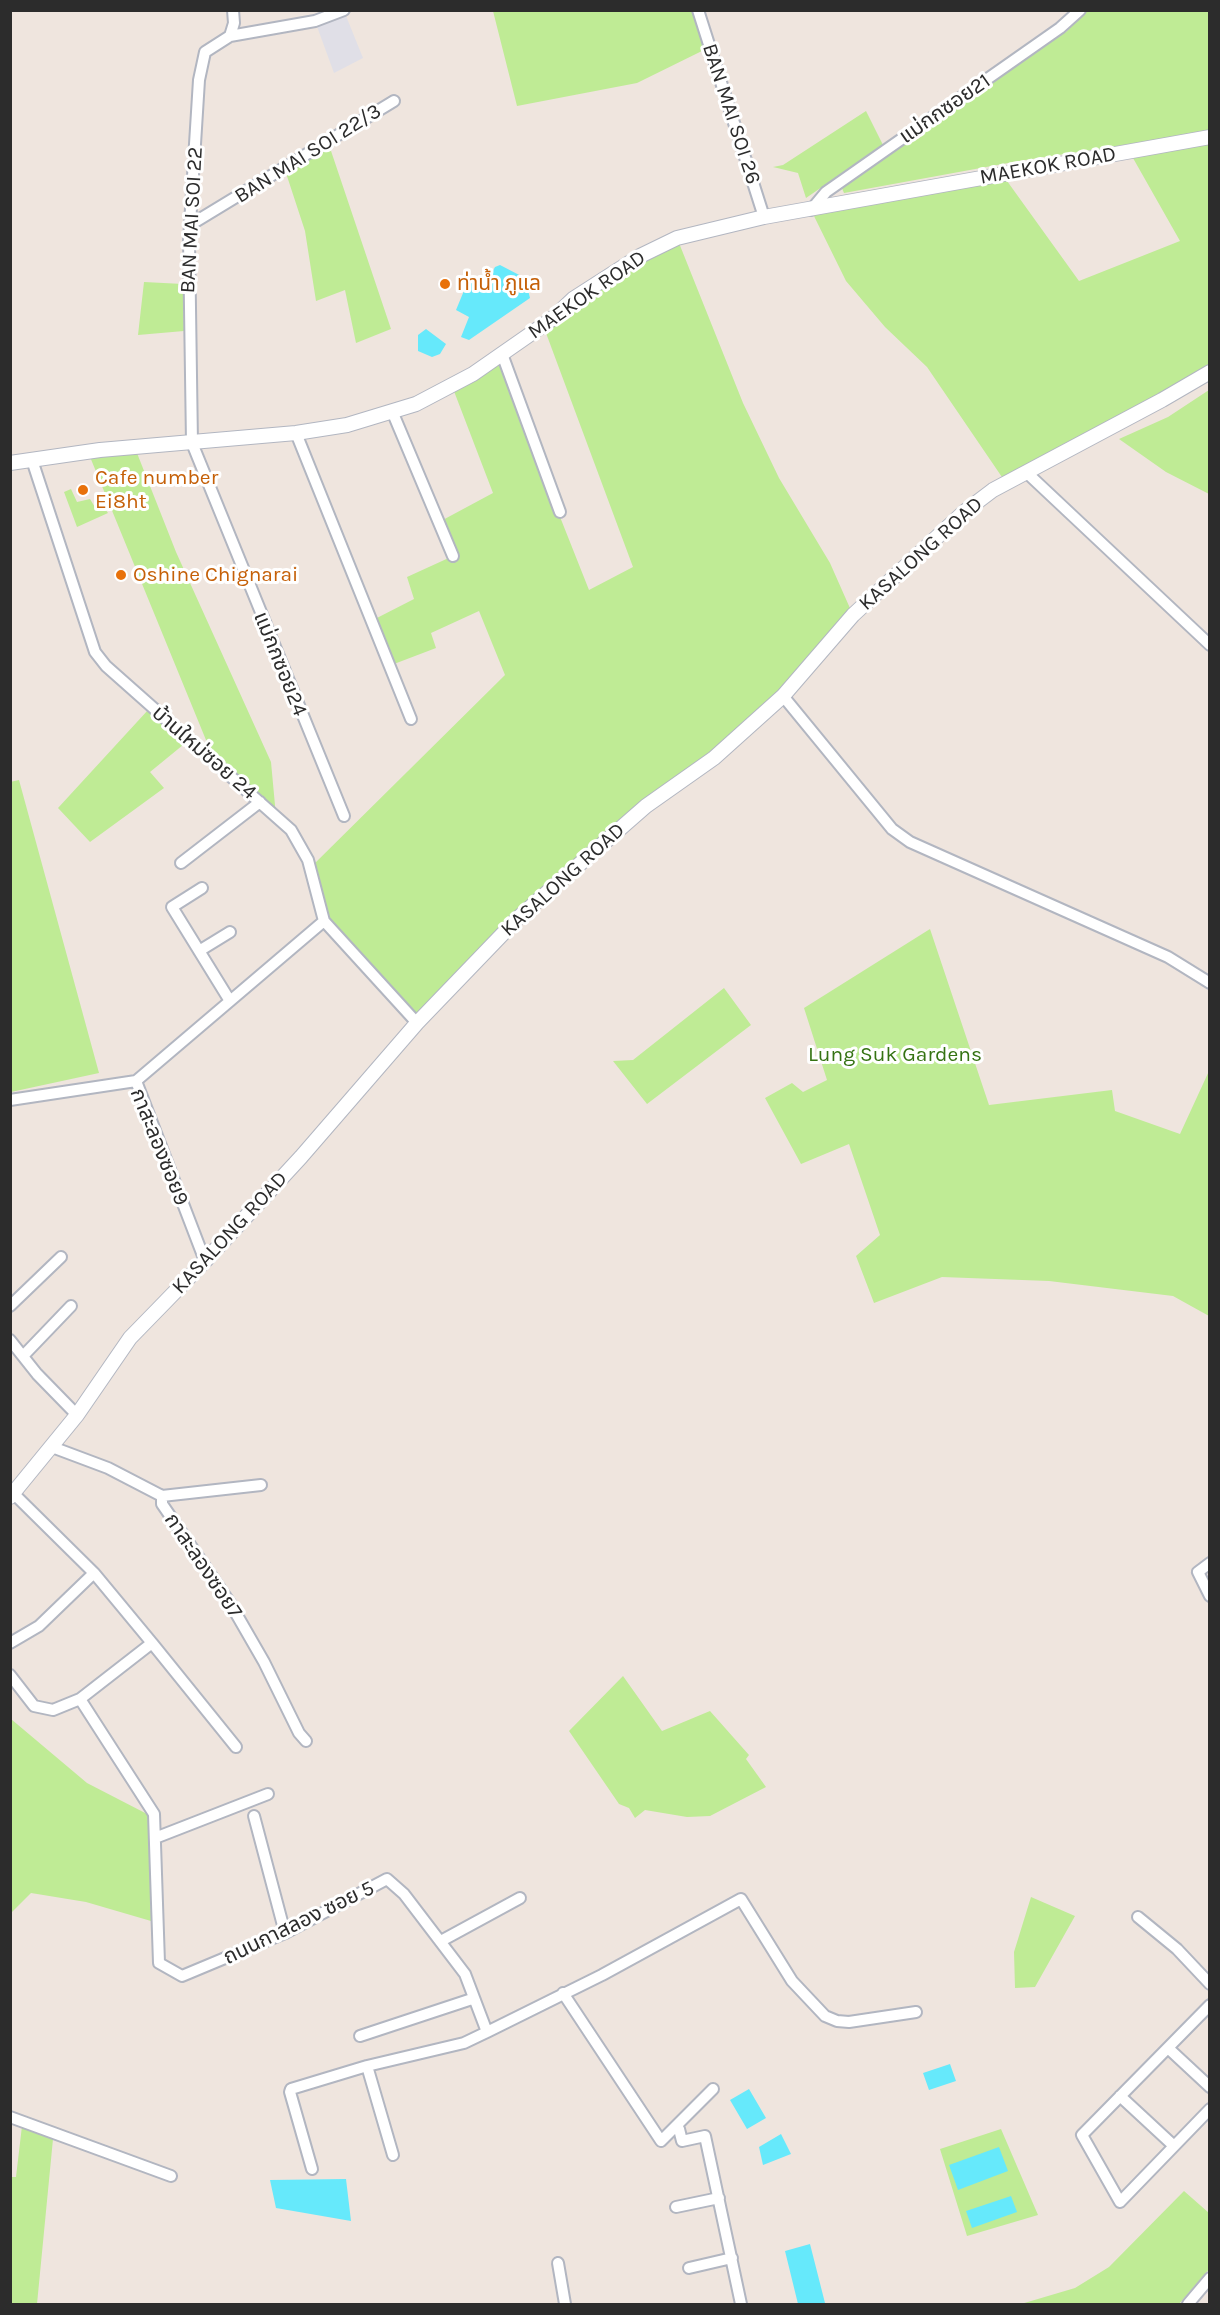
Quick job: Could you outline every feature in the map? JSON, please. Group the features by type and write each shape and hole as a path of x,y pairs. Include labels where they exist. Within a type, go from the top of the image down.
{"street":[{"path":"233,10 234,23 230,36 315,21 344,10"},
{"name":"BAN MAI SOI 26","path":"698,10 764,217"},
{"name":"แม่กกซอย21","path":"811,210 826,192 1060,28 1080,10"},
{"name":"BAN MAI SOI 22","path":"192,443 188,302 190,225 199,80 205,52 230,36"},
{"name":"BAN MAI SOI 22/3","path":"190,225 394,101"},
{"name":"MAEKOK ROAD","path":"10,463 100,450 296,433 347,425 416,404 466,378 552,319 573,299 640,256 677,238 764,217 1209,137"},
{"path":"502,354 560,512"},
{"name":"KASALONG ROAD","path":"11,1494 77,1415 130,1338 301,1157 417,1023 518,918 646,806 714,758 783,696 853,615 920,550 993,490 1162,400 1209,372"},
{"path":"392,411 453,556"},
{"path":"296,433 411,719"},
{"name":"แม่กกซอย24","path":"192,443 344,816"},
{"name":"บ้านใหม่ซอย 24","path":"32,460 95,652 106,666 291,830 308,860 324,921 417,1023"},
{"path":"1026,472 1209,645"},
{"path":"783,696 892,829 910,842 1168,957 1209,983"},
{"path":"180,863 260,802"},
{"path":"202,888 172,907 230,1001"},
{"path":"136,1081 324,921"},
{"path":"199,951 230,932"},
{"name":"กาสะลองซอย9","path":"10,1100 136,1081 205,1261"},
{"path":"10,1306 60,1257"},
{"path":"24,1355 71,1306"},
{"path":"10,1340 37,1374 77,1415"},
{"name":"กาสะลองซอย7","path":"52,1447 108,1468 162,1496 162,1504 230,1603 264,1662 299,1733 306,1741"},
{"path":"162,1496 261,1485"},
{"path":"11,1494 94,1573 236,1746"},
{"path":"1209,1563 1198,1572 1209,1596"},
{"path":"10,1643 39,1626 94,1573"},
{"path":"10,1675 34,1706 53,1710 80,1699 152,1643"},
{"name":"ถนนกาสลอง ซอย 5","path":"80,1699 154,1814 159,1963 182,1976 285,1933 387,1879 404,1894 465,1974 472,1999 487,2032"},
{"path":"155,1838 268,1794"},
{"path":"254,1816 285,1933"},
{"path":"441,1941 520,1898"},
{"path":"312,2169 290,2092 367,2066 464,2043 602,1976 741,1899 792,1981 825,2016 837,2021 849,2022 916,2012"},
{"path":"1138,1917 1177,1949 1209,1984"},
{"path":"563,1994 661,2141 713,2089"},
{"path":"360,2036 472,1999"},
{"path":"1209,2005 1082,2135 1120,2202 1209,2109"},
{"path":"1168,2048 1209,2086"},
{"path":"367,2066 393,2156"},
{"path":"1120,2096 1174,2146"},
{"path":"10,2118 171,2176"},
{"path":"679,2129 682,2141 705,2136 741,2304"},
{"path":"676,2207 719,2198"},
{"path":"689,2268 732,2259"},
{"path":"558,2263 565,2304"},
{"path":"1188,2304 1209,2278"}],"shaded area":[{"path":"344,11 363,58 334,73 315,21"}],"green space":[{"path":"493,11 694,11 706,49 637,83 517,106"},
{"path":"1087,11 1209,11 1209,132 1019,161 844,193 841,186 1067,31"},
{"path":"866,111 883,145 806,198 798,173 773,167 783,165"},
{"path":"1209,138 1209,372 1006,483 927,367 885,327 846,281 811,210 1002,174 1079,281 1180,241 1129,151"},
{"path":"328,142 391,329 356,343 345,290 316,301 305,231 285,170"},
{"path":"677,238 743,403 779,478 830,563 853,615 783,696 655,800 417,1023 324,921 310,868 505,675 479,611 431,633 436,648 394,664 371,621 414,599 407,577 453,556 439,522 493,493 452,386 497,358 589,590 633,567 543,325"},
{"path":"144,282 183,284 184,331 138,335"},
{"path":"1209,390 1209,494 1166,472 1119,439 1168,417"},
{"path":"135,448 176,552 271,762 276,816 215,762 88,452"},
{"path":"71,489 77,502 90,499 96,509 103,506 108,513 77,527 64,492"},
{"path":"148,710 183,745 150,772 164,788 90,842 58,808"},
{"path":"19,780 99,1073 11,1092 10,782"},
{"path":"930,929 989,1105 1112,1090 1115,1111 1180,1134 1209,1071 1209,1316 1173,1296 1049,1281 942,1277 874,1303 856,1256 880,1235 849,1144 801,1164 765,1098 792,1083 803,1092 827,1080 804,1008"},
{"name":"Lung Suk Gardens","path":"724,988 751,1025 647,1104 613,1061 633,1060"},
{"path":"623,1676 662,1731 710,1711 749,1755 746,1759 766,1787 710,1816 687,1817 645,1810 635,1818 629,1808 619,1804 569,1731"},
{"path":"11,1719 87,1783 149,1815 151,1921 86,1902 31,1893 11,1913"},
{"path":"1031,1897 1075,1916 1035,1987 1015,1988 1014,1952"},
{"path":"22,2126 53,2139 37,2304 11,2304 10,2177 16,2177"},
{"path":"1001,2129 1038,2215 967,2236 940,2149"},
{"path":"1184,2191 1209,2213 1210,2268 1179,2304 1021,2304 1075,2288 1109,2267"}],"water":[{"path":"500,265 525,278 530,298 469,340 461,337 469,317 456,310 468,281 483,290 495,267"},
{"path":"426,329 446,344 440,354 432,357 418,351 418,335"},
{"path":"950,2064 956,2081 929,2090 923,2073"},
{"path":"749,2089 766,2118 747,2129 730,2100"},
{"path":"781,2134 791,2154 763,2165 759,2147"},
{"path":"999,2147 1008,2171 958,2190 949,2165"},
{"path":"346,2179 351,2221 276,2208 270,2180"},
{"path":"1011,2196 1017,2212 972,2228 966,2211"},
{"path":"810,2244 825,2303 798,2304 785,2251"}],"place":[{"name":"ท่าน้ำ ภูแล","path":"445,284"},
{"name":"Cafe number Ei8ht","path":"83,490"},
{"name":"Oshine Chignarai","path":"121,575"}]}
